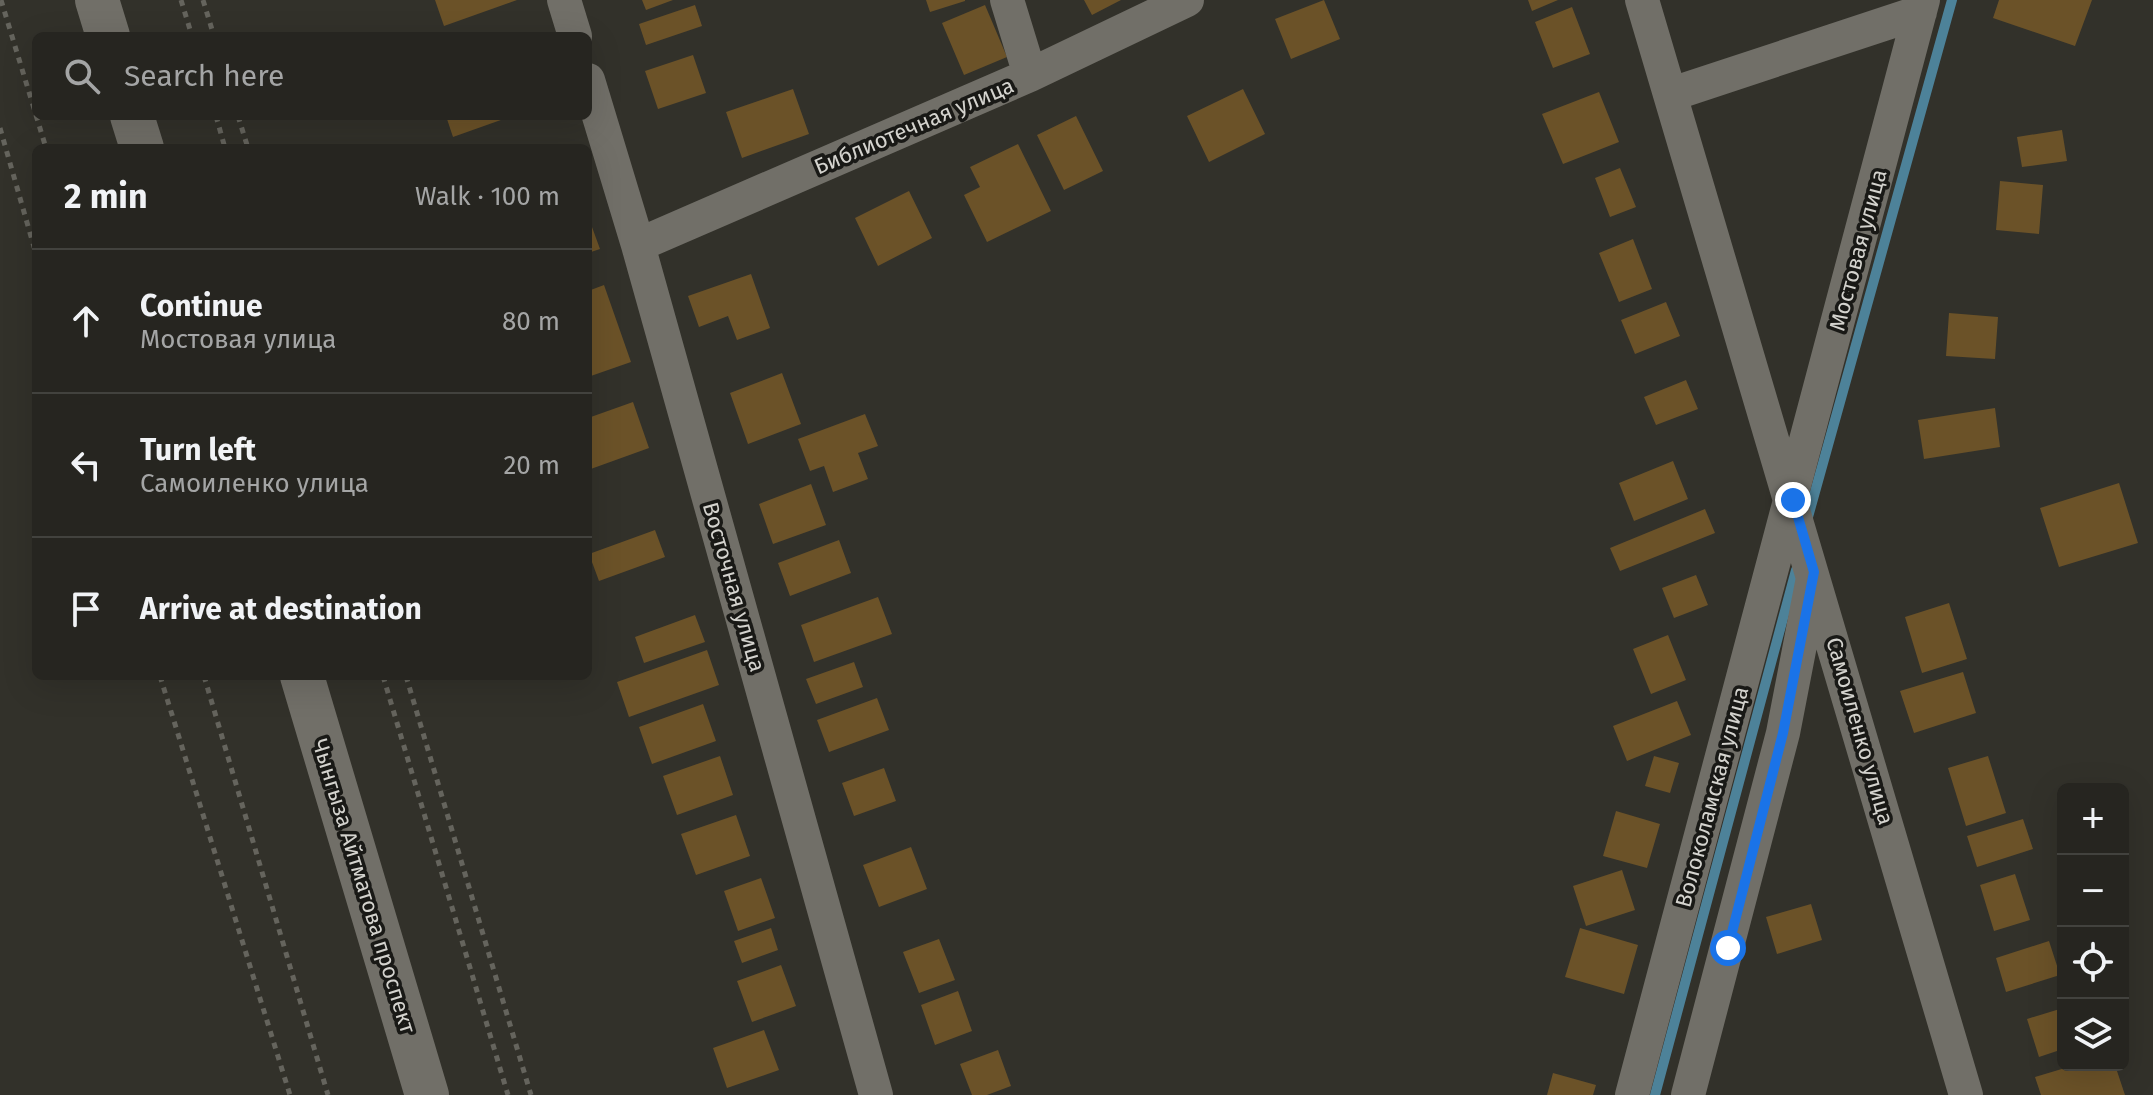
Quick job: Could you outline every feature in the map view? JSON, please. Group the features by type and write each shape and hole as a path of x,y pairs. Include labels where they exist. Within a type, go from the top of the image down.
{"main road":[{"path":"97,0 107,32"},
{"path":"133,120 141,144"},
{"name":"Чынгыза Айтматова проспект","path":"303,680 427,1095"}],"street":[{"path":"564,0 574,32"},
{"path":"1007,0 1030,75"},
{"name":"Библиотечная улица","path":"638,245 1030,75 1187,0"},
{"name":"Самоиленко улица","path":"1642,0 1793,500 1966,1095"},
{"path":"1672,94 1922,6"},
{"name":"Мостовая улица","path":"1793,500 1922,6"},
{"name":"Восточная улица","path":"592,93 638,245 876,1095"},
{"name":"Волоколамская улица","path":"1632,1095 1793,500"},
{"path":"1688,1095 1783,733 1814,572"}],"path":[{"path":"1,0 32,102"},
{"path":"181,0 191,32"},
{"path":"203,0 213,32"},
{"path":"37,120 45,144"},
{"path":"217,120 224,144"},
{"path":"239,120 247,144"},
{"path":"0,128 32,240"},
{"path":"161,680 290,1095"},
{"path":"205,680 328,1095"},
{"path":"384,680 508,1095"},
{"path":"407,680 531,1095"}],"building":[{"path":"435,0 517,0 444,26"},
{"path":"642,0 673,0 646,10"},
{"path":"926,0 965,0 965,1 930,12"},
{"path":"1084,0 1121,0 1092,15"},
{"path":"1324,0 1340,39 1291,59 1275,19"},
{"path":"1528,0 1558,0 1532,11"},
{"path":"1999,0 2092,0 2075,46 1993,18"},
{"path":"695,5 702,26 646,45 639,24"},
{"path":"985,5 1007,57 964,75 942,23"},
{"path":"1572,7 1590,54 1553,68 1535,22"},
{"path":"693,55 706,93 658,109 645,71"},
{"path":"793,89 809,134 742,158 726,112"},
{"path":"1243,89 1265,134 1209,162 1187,116"},
{"path":"1599,92 1619,142 1563,164 1542,114"},
{"path":"1076,116 1103,171 1064,190 1037,135"},
{"path":"447,120 501,120 453,137"},
{"path":"2062,130 2067,161 2022,167 2017,137"},
{"path":"1018,144 1051,211 987,242 964,195 980,187 970,167"},
{"path":"1620,168 1636,207 1610,217 1595,178"},
{"path":"2000,181 2043,185 2039,234 1996,230"},
{"path":"909,191 932,238 878,266 855,218"},
{"path":"592,227 600,249 592,252"},
{"path":"1633,239 1652,289 1619,302 1599,253"},
{"path":"751,274 770,328 737,340 728,316 699,327 688,296"},
{"path":"604,285 631,362 592,376 592,290"},
{"path":"1666,302 1680,336 1635,354 1621,320"},
{"path":"1949,313 1998,317 1995,359 1946,356"},
{"path":"782,373 801,424 748,444 730,393"},
{"path":"1686,380 1698,409 1656,425 1644,397"},
{"path":"633,402 649,448 592,469 592,417"},
{"path":"1995,408 2000,447 1924,459 1918,420"},
{"path":"865,414 878,446 858,453 868,479 833,492 824,466 810,471 798,439"},
{"path":"1673,461 1688,499 1634,521 1619,483"},
{"path":"2119,483 2138,543 2059,567 2040,508"},
{"path":"811,484 826,525 773,544 759,504"},
{"path":"1705,509 1715,533 1620,571 1610,548"},
{"path":"655,530 665,557 599,581 592,553"},
{"path":"839,540 851,573 790,596 778,563"},
{"path":"1696,575 1708,605 1674,618 1662,588"},
{"path":"878,597 892,634 814,662 801,625"},
{"path":"1949,603 1967,659 1922,673 1905,617"},
{"path":"695,615 705,642 644,663 635,637"},
{"path":"1668,635 1686,680 1651,694 1633,649"},
{"path":"707,650 719,685 629,717 617,682"},
{"path":"854,662 863,687 816,704 806,679"},
{"path":"1963,672 1976,713 1914,733 1900,691"},
{"path":"877,698 889,730 829,752 817,720"},
{"path":"1677,701 1691,735 1627,761 1613,726"},
{"path":"703,704 716,741 652,764 639,727"},
{"path":"720,756 733,795 677,815 663,776"},
{"path":"1654,756 1679,763 1670,793 1645,786"},
{"path":"1988,756 2006,813 1966,826 1948,768"},
{"path":"884,768 896,801 854,816 842,783"},
{"path":"1616,811 1660,824 1647,868 1603,856"},
{"path":"736,815 750,856 696,875 681,834"},
{"path":"2023,819 2033,849 1977,867 1967,836"},
{"path":"911,847 927,889 879,907 863,865"},
{"path":"1622,870 1635,910 1586,926 1573,886"},
{"path":"2015,874 2030,920 1994,931 1980,885"},
{"path":"761,878 775,918 738,931 724,891"},
{"path":"1811,904 1822,940 1777,954 1766,917"},
{"path":"771,928 778,950 742,963 734,941"},
{"path":"1580,928 1638,945 1624,994 1565,977"},
{"path":"939,939 955,980 919,993 903,952"},
{"path":"2049,941 2057,976 2006,992 1996,958"},
{"path":"781,965 796,1006 752,1022 737,981"},
{"path":"958,991 972,1031 935,1045 921,1005"},
{"path":"2057,1010 2057,1051 2039,1057 2027,1019"},
{"path":"764,1030 779,1070 727,1088 713,1048"},
{"path":"998,1050 1011,1086 987,1095 972,1095 960,1064"},
{"path":"2057,1070 2117,1071 2125,1095 2041,1095 2035,1077"},
{"path":"1553,1073 1596,1085 1593,1095 1547,1095"}],"waterway":[{"path":"1808,517 1952,0"},
{"path":"1655,1095 1796,570"}],"route":[{"path":"1728,948 1783,733 1814,572 1793,500"}]}
